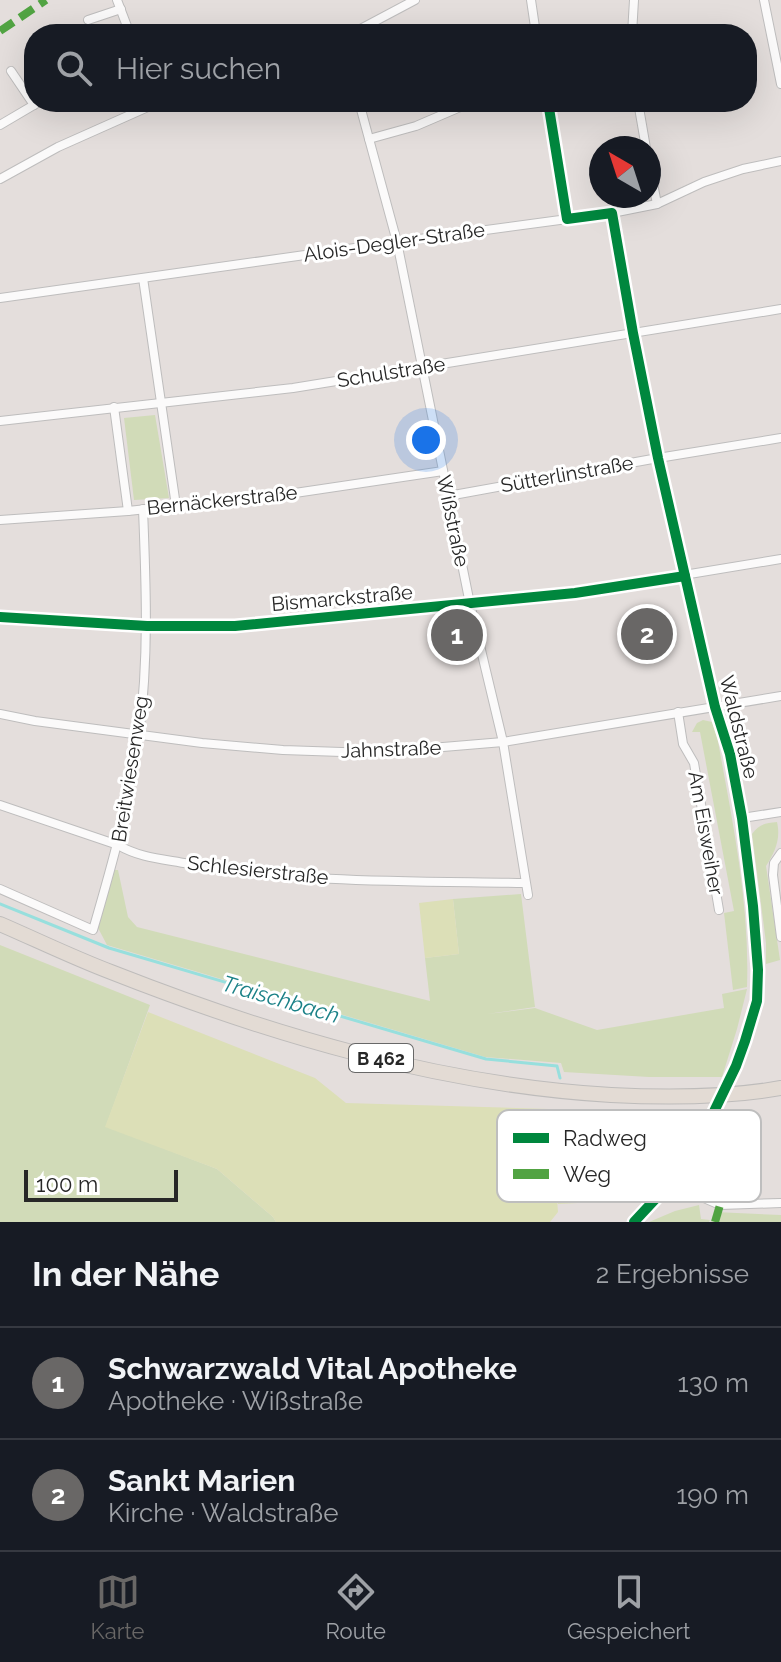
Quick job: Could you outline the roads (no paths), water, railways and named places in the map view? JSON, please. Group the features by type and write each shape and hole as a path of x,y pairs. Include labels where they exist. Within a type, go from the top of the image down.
{"main road":[{"name":"B 462","path":"0,924 110,972 223,1013 324,1044 431,1071 510,1085 641,1096 746,1094 781,1088"}],"street":[{"path":"370,24 415,0"},
{"path":"531,0 535,24"},
{"path":"633,24 634,0"},
{"path":"764,0 781,84"},
{"path":"88,20 119,5 126,24"},
{"path":"11,71 24,88"},
{"path":"0,125 24,110"},
{"path":"2,174 134,112"},
{"name":"Wißstraße","path":"362,112 397,242 470,604 503,742 528,895"},
{"path":"369,139 416,126 449,112"},
{"path":"550,112 567,219"},
{"path":"640,112 644,136"},
{"name":"Alois-Degler-Straße","path":"661,202 704,182 781,161"},
{"name":"Alois-Degler-Straße","path":"0,298 637,208"},
{"name":"Waldstraße","path":"612,213 658,458 715,707 730,754 753,906 757,1001 736,1066 715,1110"},
{"path":"143,278 176,506"},
{"name":"Schulstraße","path":"0,421 293,388 781,309"},
{"path":"114,407 128,511"},
{"name":"Sütterlinstraße","path":"448,496 781,438"},
{"name":"Bernäckerstraße","path":"0,520 128,511 295,493 443,471"},
{"name":"Breitwiesenweg","path":"0,889 93,930 118,845 139,734 147,626 143,509"},
{"name":"Bismarckstraße","path":"0,617 147,626 235,626 575,593 781,559"},
{"name":"Jahnstraße","path":"0,714 202,743 371,753 503,742 781,696"},
{"name":"Am Eisweiher","path":"678,712 683,744 694,763 719,910"},
{"name":"Schlesierstraße","path":"0,805 118,845 133,854 210,867 300,877 525,883"},
{"path":"742,818 781,812"},
{"path":"781,853 774,863 773,875 781,937"},
{"name":"Waldstraße","path":"634,1222 653,1202"},
{"path":"713,1202 720,1205 781,1203"}],"waterway":[{"name":"Traischbach","path":"0,904 109,948 486,1059 557,1066 560,1078"}],"place":[{"name":"Sankt Marien","path":"647,634"},
{"name":"Schwarzwald Vital Apotheke","path":"457,635"}]}
